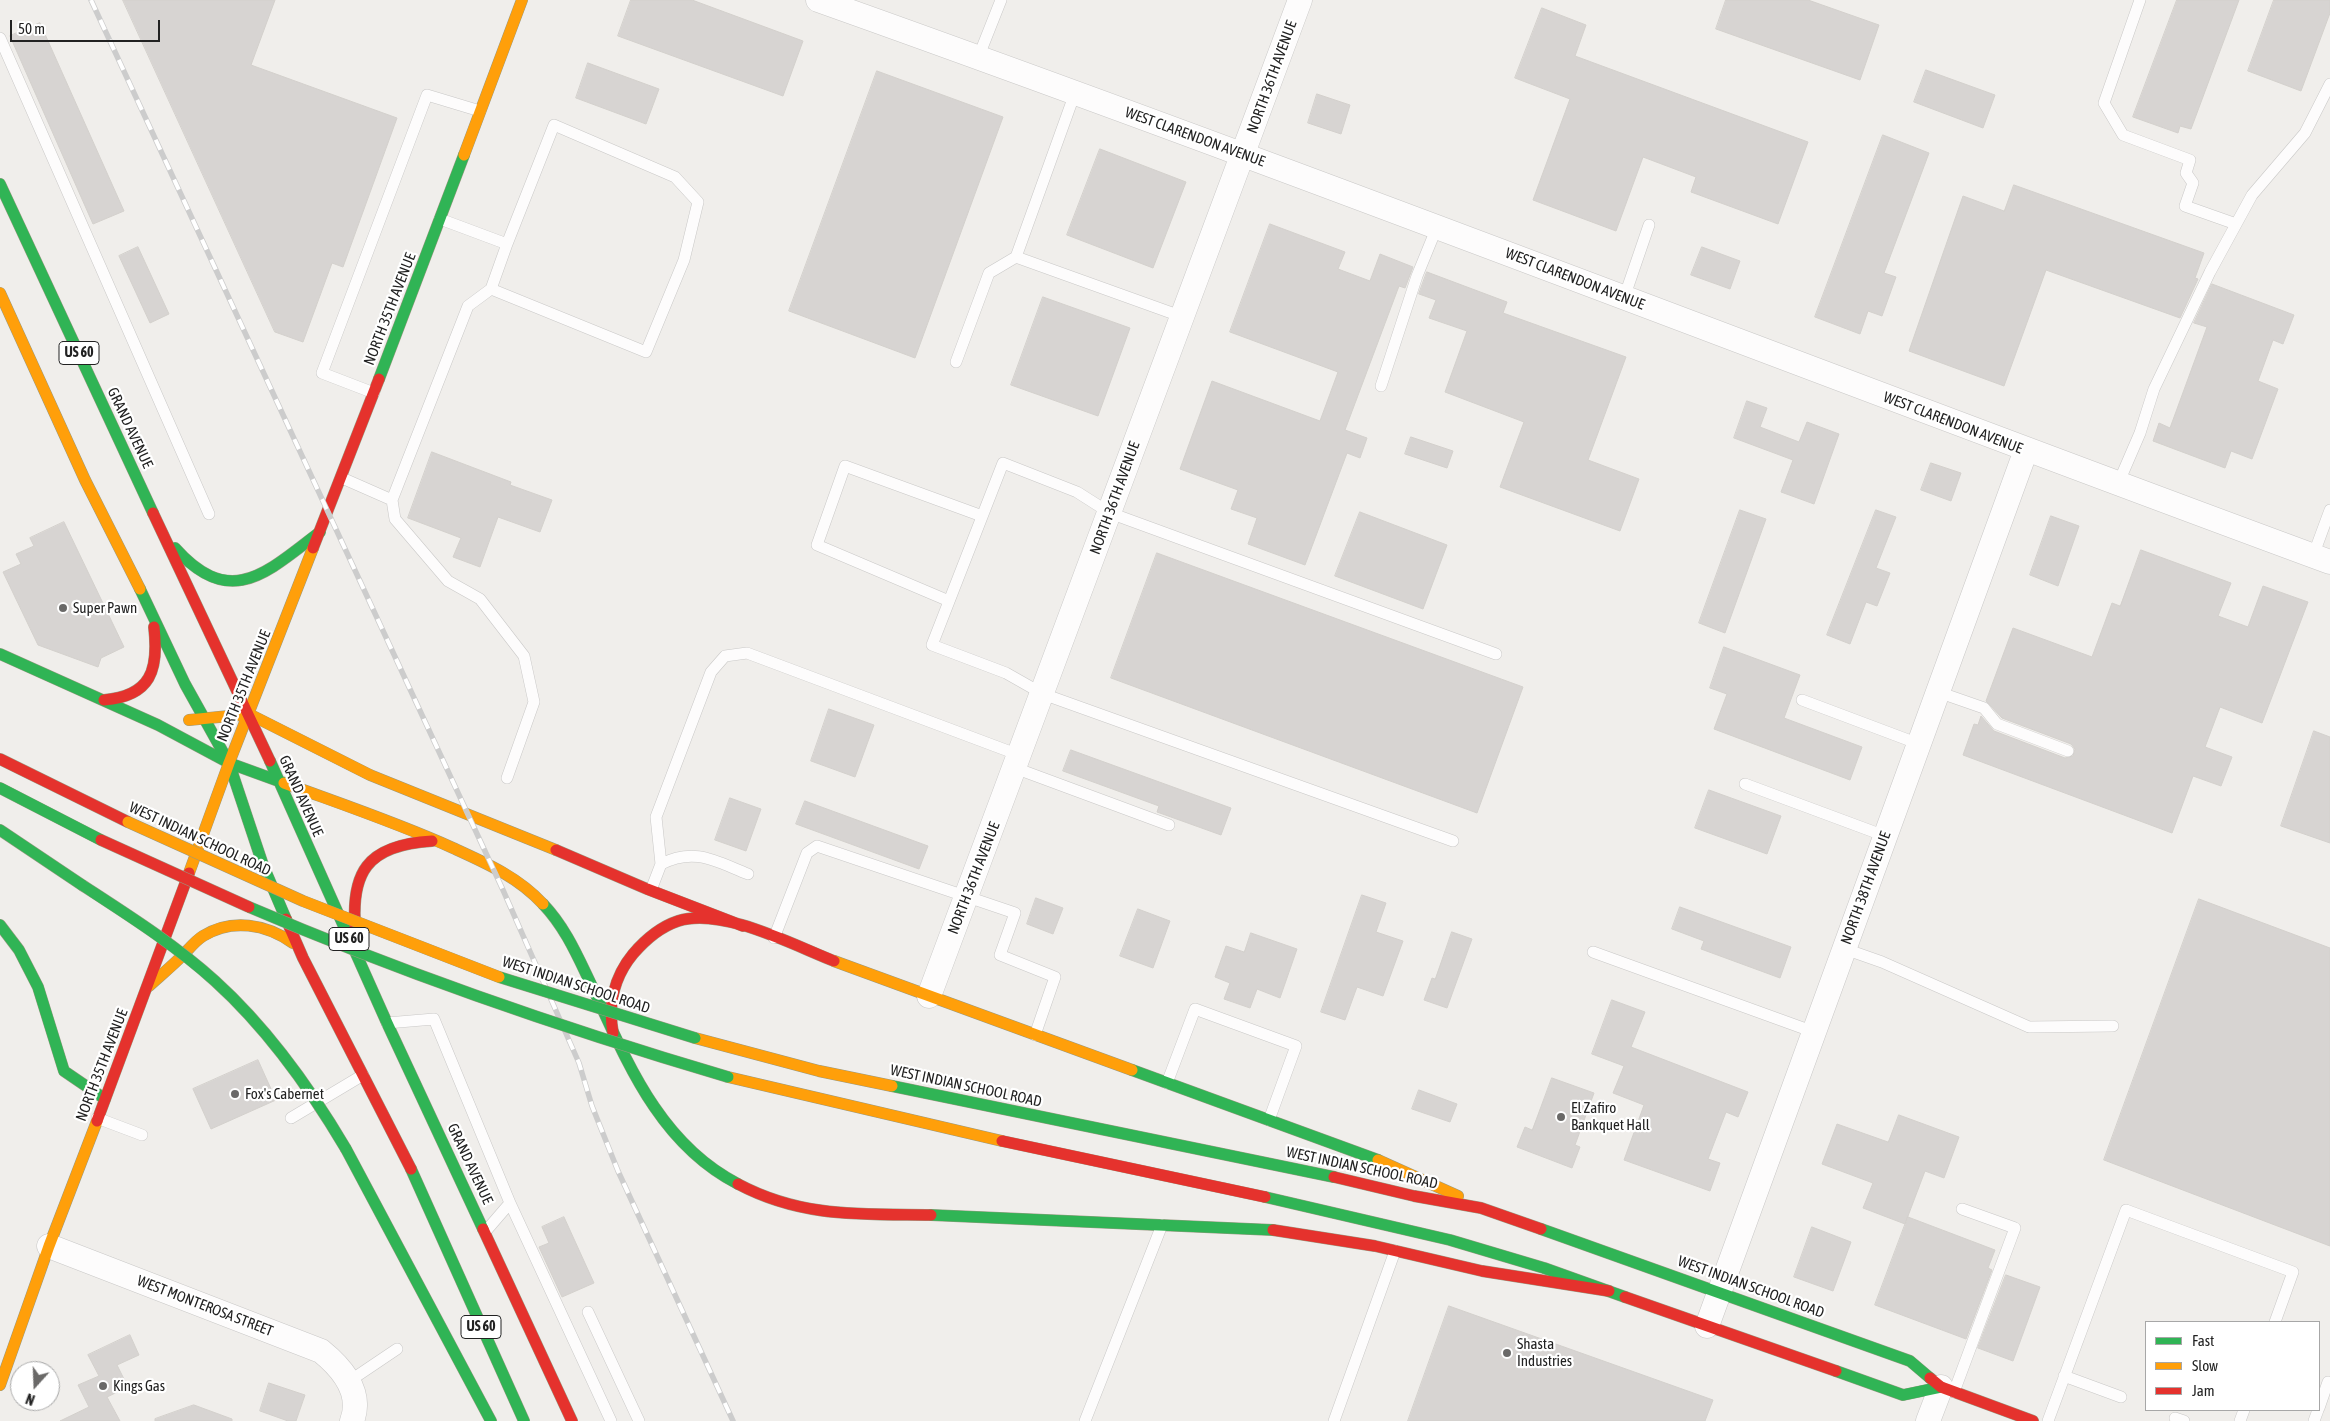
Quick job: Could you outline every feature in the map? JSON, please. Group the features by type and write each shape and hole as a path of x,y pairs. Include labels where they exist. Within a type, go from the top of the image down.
{"main road":[{"name":"NORTH 35TH AVENUE","path":"0,1385 49,1246 149,986 229,763 342,478 522,0"},
{"name":"GRAND AVENUE","path":"0,184 217,651 249,714 473,1217 485,1232 572,1421"},
{"name":"US 60","path":"0,293 85,480 152,613 185,684 229,763 262,865 303,958 410,1167 524,1421"},
{"path":"157,522 174,548 194,569 212,577 225,580 241,580 266,572 320,532"},
{"path":"104,700 121,700 136,694 151,674 156,654 156,638 152,613"},
{"path":"0,654 158,725 229,763 277,779 437,841 492,866 516,880 534,894 551,912 568,937 613,1034 651,1105 686,1147 732,1182 783,1204 834,1214 966,1216 1163,1223 1263,1229 1325,1237 1482,1271 1609,1291"},
{"path":"158,725 203,717 249,714 370,775 520,834 651,890 929,996 1420,1176 1481,1208"},
{"name":"WEST INDIAN SCHOOL ROAD","path":"0,759 215,863 389,936 482,971 694,1038 820,1071 1271,1163 1414,1196 1481,1208 1910,1361 1947,1390 2033,1421"},
{"path":"0,788 101,840 201,887 388,965 580,1033 728,1077 998,1140 1263,1196 1450,1240 1544,1268 1903,1395 1947,1390"},
{"path":"0,830 150,930 216,982 297,1071 324,1110 346,1149 490,1421"},
{"path":"363,969 352,907 353,895 363,871 377,855 394,845 414,840 437,841"},
{"path":"613,1034 610,1014 615,989 626,965 647,940 665,927 683,919 709,918 743,926"},
{"path":"149,986 202,937 236,926 248,924 275,930 293,943 303,958"},
{"path":"0,925 19,950 38,987 64,1071 70,1077 105,1099"},
{"path":"438,1233 454,1226"}],"street":[{"name":"WEST CLARENDON AVENUE","path":"818,0 1244,154 2026,450 2321,559"},
{"name":"NORTH 36TH AVENUE","path":"929,996 1300,0"},
{"name":"NORTH 38TH AVENUE","path":"1707,1326 2026,450"},
{"name":"WEST MONTEROSA STREET","path":"49,1246 322,1351 340,1366 348,1382 354,1398 355,1413 352,1421"},
{"path":"1928,1421 1947,1390"}],"lane":[{"path":"978,58 1001,0"},
{"path":"2140,0 2104,103 2123,135 2190,160 2186,173 2193,183 2185,206 2236,224"},
{"path":"0,38 209,514"},
{"path":"2118,484 2140,433 2154,389 2210,272 2252,194 2306,133 2330,84"},
{"path":"956,362 989,273 1016,257 1075,93"},
{"path":"374,393 322,373 427,95 481,111"},
{"path":"491,289 646,352 684,260 698,202 675,177 554,125 491,289 468,306 392,500 394,519 448,581 480,599 524,656 534,702 508,778"},
{"path":"440,219 507,244"},
{"path":"1624,298 1649,225"},
{"path":"1382,386 1417,276 1437,228"},
{"path":"1016,257 1183,317"},
{"path":"1453,841 1043,694 1006,673 932,645 1003,463 1077,492 1110,513 1496,654"},
{"path":"949,601 817,545 845,466 982,516"},
{"path":"342,478 392,500"},
{"path":"2321,559 2330,510"},
{"path":"651,890 661,864 656,817 711,672 725,656 746,653 1169,825"},
{"path":"1938,692 1984,708 1997,724 2068,752"},
{"path":"1802,700 1919,744"},
{"path":"1745,784 1885,836"},
{"path":"774,938 807,853 817,846 1015,913 1000,955 1055,977 1035,1035"},
{"path":"661,864 677,856 700,856 748,874"},
{"path":"1844,949 1882,962 2029,1027 2113,1026"},
{"path":"1593,952 1814,1032"},
{"path":"1167,1083 1195,1009 1296,1046 1269,1120"},
{"path":"387,1023 434,1019 510,1203 611,1421"},
{"path":"291,1118 363,1075"},
{"path":"97,1118 142,1134"},
{"path":"485,1232 510,1203"},
{"path":"1947,1390 2015,1228 1962,1209"},
{"path":"2048,1421 2126,1210 2293,1272 2275,1321"},
{"path":"1086,1421 1163,1223"},
{"path":"1334,1421 1395,1251"},
{"path":"588,1312 639,1421"},
{"path":"348,1382 397,1349"},
{"path":"2064,1376 2121,1397"},
{"path":"2320,1404 2328,1382"},
{"path":"1990,1421 1995,1407"}],"building":[{"path":"123,0 275,0 251,65 397,118 343,267 332,263 303,342 275,332"},
{"path":"631,0 692,0 803,41 783,96 618,36"},
{"path":"1726,0 1808,0 1879,25 1860,80 1716,29"},
{"path":"2177,0 2239,0 2191,129 2180,126 2178,133 2133,117"},
{"path":"2274,0 2330,0 2330,13 2301,91 2248,71"},
{"path":"1542,8 1586,25 1575,56 1808,142 1778,224 1691,192 1696,177 1643,157 1616,231 1533,200 1570,99 1515,78"},
{"path":"40,23 124,211 93,224 10,36"},
{"path":"588,63 659,89 646,124 576,98"},
{"path":"1926,70 1995,95 1983,128 1914,102"},
{"path":"877,71 1003,117 915,358 789,311"},
{"path":"1317,94 1350,105 1341,134 1308,123"},
{"path":"1883,135 1929,153 1884,273 1896,277 1882,316 1868,311 1860,334 1815,317"},
{"path":"1100,149 1186,182 1153,268 1067,235"},
{"path":"2014,185 2204,253 2195,278 2198,279 2180,318 2046,270 2004,386 1909,351 1963,196 2004,211"},
{"path":"1270,224 1345,252 1338,269 1370,281 1380,254 1413,267 1405,288 1399,286 1345,430 1367,438 1360,458 1347,453 1305,565 1248,544 1257,518 1231,509 1238,490 1180,469 1212,381 1320,421 1338,372 1230,332"},
{"path":"138,247 169,314 150,323 119,256"},
{"path":"1702,247 1740,261 1730,289 1691,275"},
{"path":"1427,272 1507,302 1503,313 1626,357 1588,460 1639,479 1620,531 1500,487 1524,422 1445,392 1467,331 1429,318 1436,300 1419,294"},
{"path":"2212,284 2294,315 2283,344 2273,340 2258,381 2278,389 2252,459 2231,451 2225,468 2153,441 2159,423 2170,428 2207,327 2194,323"},
{"path":"1043,297 1130,328 1098,416 1011,385"},
{"path":"1747,401 1767,408 1760,427 1799,442 1807,422 1839,434 1814,504 1781,492 1793,460 1734,438"},
{"path":"1411,437 1453,451 1447,468 1405,454"},
{"path":"432,452 511,482 510,485 552,500 540,532 498,517 480,567 453,557 461,538 408,518"},
{"path":"1931,463 1961,473 1951,501 1921,490"},
{"path":"1740,510 1766,519 1725,633 1699,623"},
{"path":"1876,510 1896,517 1876,568 1890,573 1877,606 1866,602 1850,644 1827,635"},
{"path":"1360,512 1447,545 1423,609 1335,576"},
{"path":"2051,516 2079,526 2058,586 2030,575"},
{"name":"Super Pawn","path":"64,522 124,647 101,658 98,667 38,645 3,572 21,564 16,554 34,546 30,538"},
{"path":"2141,550 2231,583 2218,616 2248,627 2263,586 2308,602 2262,723 2220,707 2205,747 2232,757 2221,786 2193,776 2172,833 1963,755 1974,724 1978,725 1981,716 1994,731 2065,758 2073,756 2075,749 2071,744 2002,718 1986,701 2013,628 2092,657 2112,603 2120,606"},
{"path":"1157,553 1523,687 1477,813 1111,678"},
{"path":"1724,647 1800,675 1784,718 1862,747 1850,780 1714,729 1727,694 1710,688"},
{"path":"829,709 874,725 855,777 811,761"},
{"path":"2314,731 2330,737 2330,843 2281,826"},
{"path":"1071,750 1231,808 1221,835 1157,812 1159,806 1063,771"},
{"path":"1709,790 1781,816 1767,854 1695,828"},
{"path":"730,798 761,809 746,851 715,840"},
{"path":"805,801 928,846 919,869 796,824"},
{"path":"1362,895 1386,903 1376,932 1403,941 1383,996 1357,987 1345,1020 1321,1012"},
{"path":"1036,898 1063,908 1053,934 1027,924"},
{"path":"2199,899 2330,948 2330,1246 2104,1160"},
{"path":"1680,907 1791,947 1780,978 1701,949 1704,941 1672,929"},
{"path":"1138,909 1170,921 1153,968 1120,956"},
{"path":"1452,932 1472,939 1447,1008 1424,1000 1432,978 1435,979"},
{"path":"1251,933 1297,949 1280,998 1257,989 1250,1008 1224,999 1230,983 1215,977 1226,946 1244,952"},
{"path":"1612,1000 1645,1012 1631,1047 1748,1092 1738,1117 1726,1112 1708,1159 1720,1163 1710,1191 1624,1160 1644,1105 1613,1093 1624,1066 1592,1054"},
{"name":"Fox's Cabernet","path":"258,1060 276,1100 211,1129 193,1089"},
{"name":"El Zafiro Bankquet Hall","path":"1552,1078 1594,1093 1575,1145 1580,1147 1572,1168 1517,1147 1525,1127 1532,1130"},
{"path":"1419,1090 1457,1104 1450,1122 1412,1109"},
{"path":"1899,1115 1959,1137 1944,1178 1925,1171 1905,1224 1863,1208 1873,1183 1822,1164 1837,1124 1888,1142"},
{"path":"564,1217 594,1283 562,1297 539,1247 549,1243 542,1227"},
{"path":"1908,1217 1995,1250 1988,1268 1992,1270 1966,1339 1875,1305"},
{"path":"1812,1227 1851,1242 1833,1291 1794,1277"},
{"path":"2006,1275 2040,1287 2013,1361 1978,1348"},
{"name":"Shasta Industries","path":"1449,1306 1713,1400 1705,1421 1408,1421"},
{"path":"130,1335 139,1355 117,1365 128,1387 107,1397 120,1421 60,1421 89,1407 78,1385 99,1376 88,1355"},
{"path":"269,1383 305,1395 296,1421 288,1421 260,1411"},
{"path":"194,1405 232,1419 232,1421 155,1421 155,1419"}],"railway":[{"path":"91,0 503,890 579,1063 592,1106 618,1171 733,1421"}],"traffic: fast":[{"path":"379,379 464,155"},
{"path":"0,184 153,513"},
{"path":"175,548 195,567 214,578 232,581 249,578 266,571 320,532"},
{"path":"140,589 185,684 229,763 263,865 286,919"},
{"path":"0,654 158,725 229,763 284,783"},
{"path":"270,761 387,1023 483,1229"},
{"path":"0,788 101,840"},
{"path":"0,830 82,885"},
{"path":"82,885 167,942 199,967 234,999 287,1060 318,1104 346,1149"},
{"path":"543,904 558,922 570,942 632,1069 666,1122 686,1146 710,1167 738,1184"},
{"path":"249,907 426,978 606,1040 728,1077"},
{"path":"0,925 19,950 38,987 64,1071 105,1099"},
{"path":"499,977 695,1038"},
{"path":"1132,1070 1378,1160"},
{"path":"892,1086 1334,1177"},
{"path":"346,1149 491,1421"},
{"path":"411,1169 524,1421"},
{"path":"1265,1197 1450,1240 1544,1268 1625,1297"},
{"path":"931,1215 1273,1230"},
{"path":"1541,1229 1910,1361 1930,1378"},
{"path":"1836,1371 1903,1395 1941,1387"}],"traffic: slow":[{"path":"464,155 522,0"},
{"path":"0,293 85,480 140,589"},
{"path":"189,873 229,763 313,548"},
{"path":"189,720 249,714 370,775 556,850"},
{"path":"284,783 411,830 477,859 512,878 543,904"},
{"path":"128,822 303,901 499,977"},
{"path":"149,986 200,938 214,930 237,925 249,926 272,931 293,943"},
{"path":"834,961 1132,1070"},
{"path":"695,1038 819,1071 892,1086"},
{"path":"728,1077 1002,1141"},
{"path":"0,1385 49,1246 97,1121"},
{"path":"1378,1160 1458,1196"}],"traffic: jam":[{"path":"313,548 379,379"},
{"path":"153,513 270,761"},
{"path":"104,700 132,693 142,686 148,678 153,668 155,656 154,627"},
{"path":"0,759 128,822"},
{"path":"101,840 249,907"},
{"path":"356,936 356,895 360,879 367,866 378,856 392,849 432,841"},
{"path":"556,850 647,889 743,926"},
{"path":"97,1121 189,873"},
{"path":"613,1033 612,1002 617,982 626,963 653,934 678,921 696,918 736,923 834,961"},
{"path":"286,919 303,958 411,1169"},
{"path":"1002,1141 1265,1197"},
{"path":"1334,1177 1414,1196 1481,1208 1541,1229"},
{"path":"738,1184 785,1203 832,1212 880,1215 931,1215"},
{"path":"483,1229 572,1421"},
{"path":"1273,1230 1375,1246 1482,1271 1609,1291"},
{"path":"1625,1297 1836,1371"},
{"path":"1930,1378 1941,1387 2033,1421"}],"place":[{"name":"Super Pawn","path":"63,608"},
{"name":"Fox's Cabernet","path":"235,1094"},
{"name":"El Zafiro Bankquet Hall","path":"1561,1117"},
{"name":"Shasta Industries","path":"1507,1353"},
{"name":"Kings Gas","path":"103,1386"}]}
